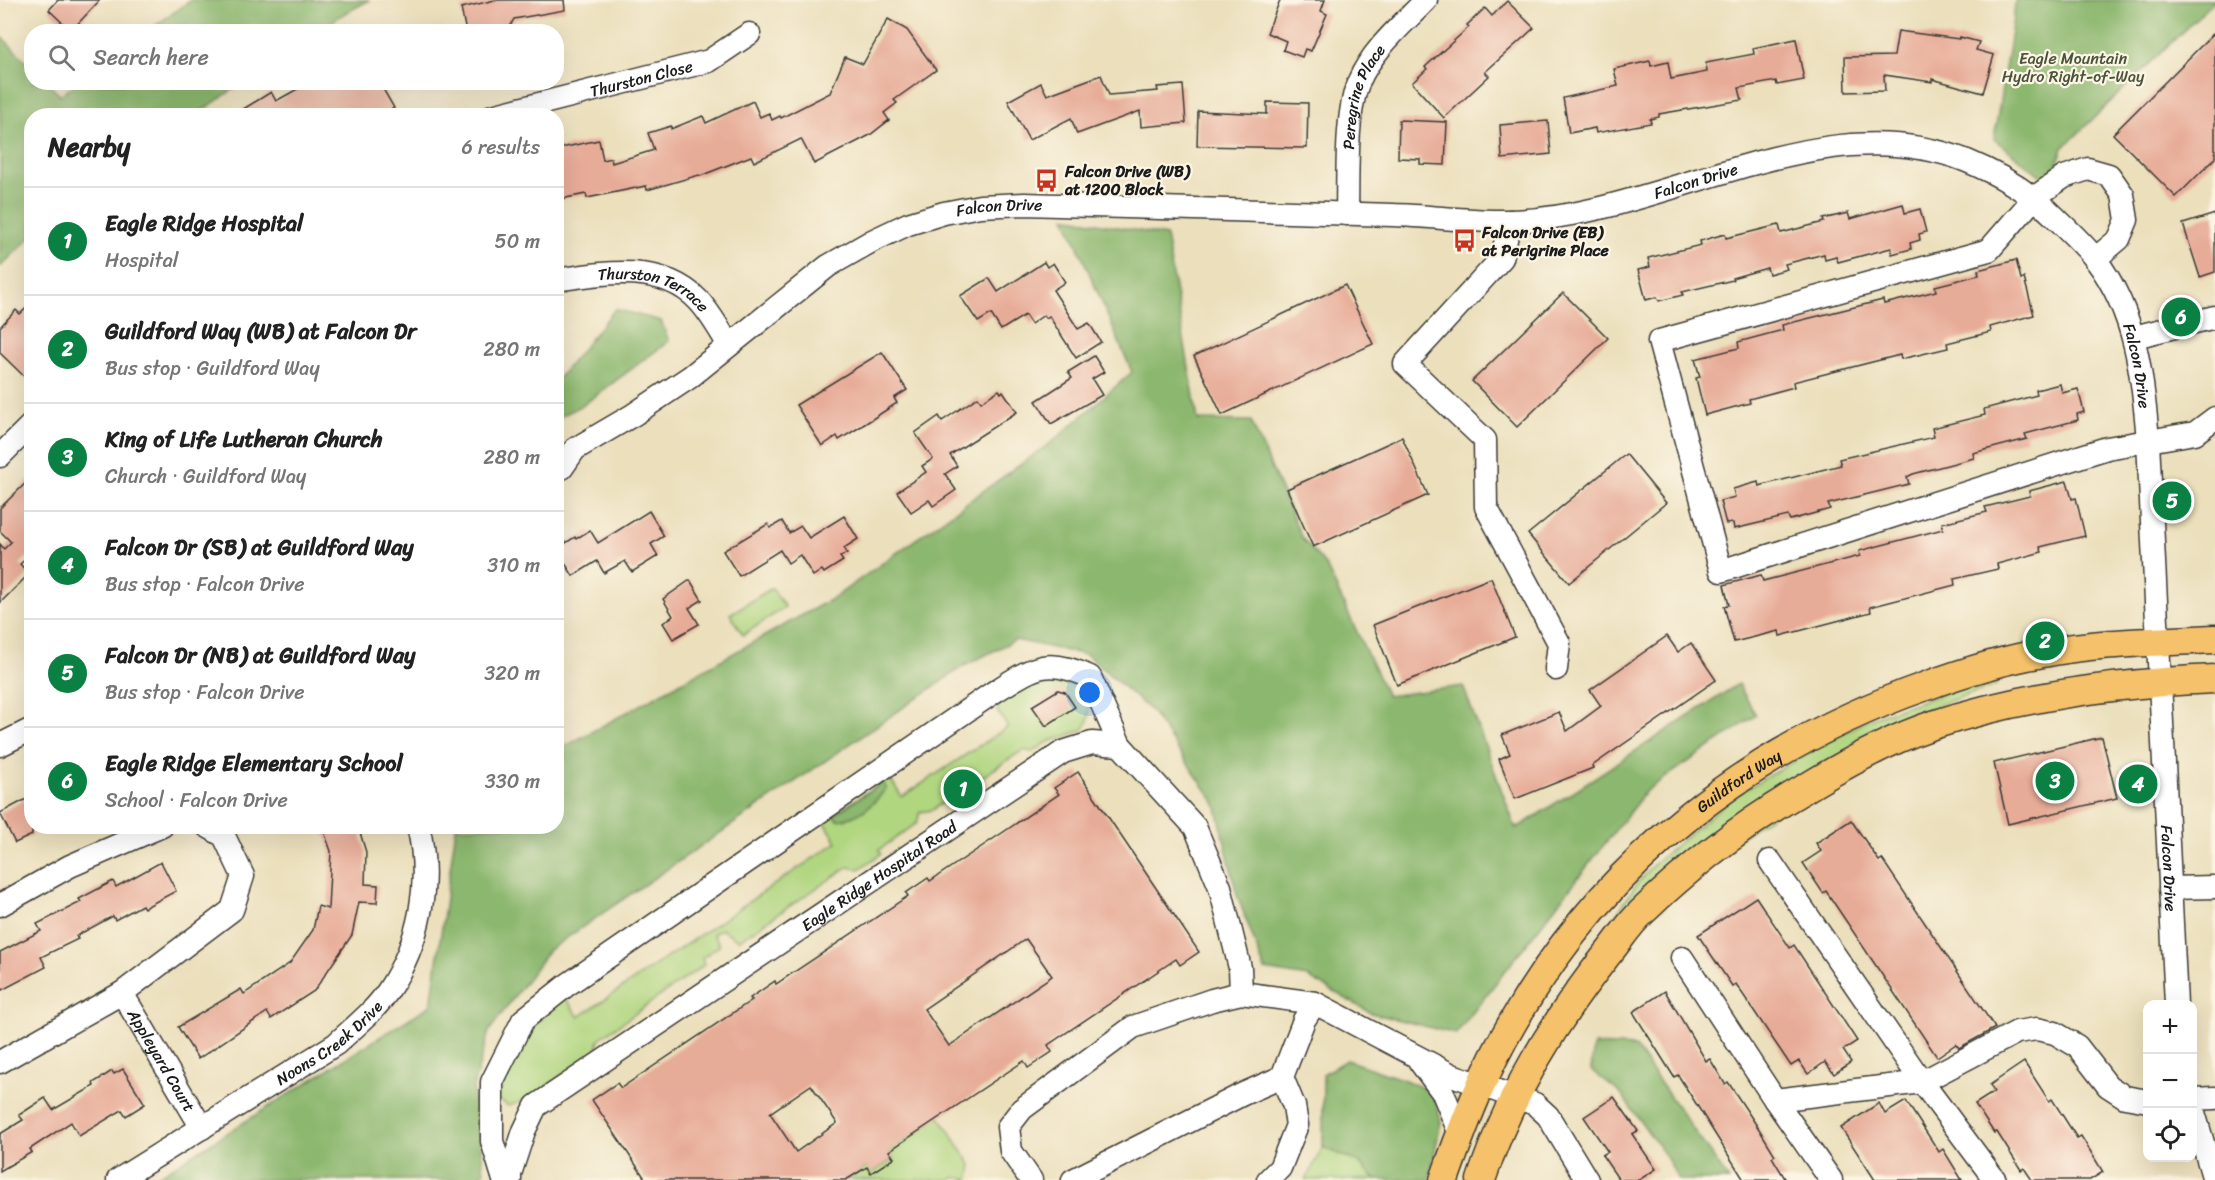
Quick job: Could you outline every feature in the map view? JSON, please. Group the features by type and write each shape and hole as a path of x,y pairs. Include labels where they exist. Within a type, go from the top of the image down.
{"main road":[{"name":"Guildford Way","path":"1444,1180 1460,1134 1481,1086 1513,1022 1552,961 1612,887 1665,834 1734,781 1806,737 1835,723 1884,701 1971,670 2046,652 2129,643 2215,639"},
{"path":"1481,1180 1490,1151 1515,1097 1548,1036 1575,995 1640,914 1694,865 1762,814 1849,762 1932,725 2010,704 2077,691 2215,679"}],"street":[{"name":"Peregrine Place","path":"1347,214 1352,105 1358,82 1371,60 1385,43 1426,0"},
{"name":"Thurston Close","path":"524,108 709,61 749,34"},
{"name":"Falcon Drive","path":"566,450 633,415 690,377 828,266 908,224 944,213 980,206 1024,204 1510,221 1556,217 1600,208 1793,154 1838,146 1880,143 1915,147 1954,156 1988,170 2035,196 2096,259 2115,291 2134,337 2144,387 2148,441 2176,1000"},
{"path":"2096,259 2119,239 2127,220 2123,195 2109,176 2088,169 2064,177 2035,196 1989,250 1659,341 1721,571 2107,448 2195,433 2215,418"},
{"path":"1510,221 1502,258 1405,364 1485,440 1486,507 1559,643 1556,669"},
{"name":"Thurston Terrace","path":"564,279 610,272 659,277 682,287 698,300 729,345"},
{"path":"2134,337 2215,317"},
{"path":"0,456 24,432"},
{"path":"504,1180 492,1141 492,1082 523,1020 567,985 994,692 1029,670 1047,665 1069,667 1090,677 1120,745 1195,827 1220,886 1240,968 1241,993"},
{"path":"0,745 24,733"},
{"name":"Eagle Ridge Hospital Road","path":"510,1180 524,1131 536,1106 1063,752 1092,743 1120,745"},
{"path":"0,905 70,866 144,834"},
{"name":"Appleyard Court","path":"0,1062 122,993 232,910 243,876 224,836 221,834"},
{"name":"Noons Creek Drive","path":"118,1180 336,1044 367,1017 388,991 407,954 421,914 424,879 423,845 420,834"},
{"path":"1770,861 1922,1082 1995,1180"},
{"path":"2170,888 2215,887"},
{"path":"1682,958 1775,1100 1831,1180"},
{"name":"Appleyard Court","path":"122,993 202,1128"},
{"path":"1031,1180 1011,1151 1008,1127 1022,1110 1133,1027 1212,1000 1241,993 1315,1003 1452,1075 1534,1104 1548,1116 1587,1180"},
{"path":"1268,1180 1280,1168 1297,1125 1294,1106 1282,1077 1304,1020 1315,1003"},
{"path":"1775,1100 1922,1082 2017,1032 2037,1029 2055,1033 2077,1046 2108,1086 2125,1097 2143,1100"},
{"path":"1415,1056 1443,1093 1460,1134"},
{"path":"1073,1180 1243,1094 1282,1077"},
{"path":"2197,1099 2215,1098"},
{"path":"2194,1108 2214,1180"}],"green space":[{"path":"191,0 370,0 328,24 158,24"},
{"name":"Eagle Mountain Hydro Right-of-Way","path":"2016,0 2215,0 2063,148 2050,183 1994,139"},
{"path":"0,35 24,60 24,90 55,90 60,95 68,90 232,90 206,108 24,108 24,244 0,267"},
{"path":"1065,217 1166,236 1198,420 1251,421 1302,538 1326,566 1387,696 1463,686 1516,829 1738,684 1756,715 1646,791 1456,1034 1371,1013 1308,977 1265,970 1237,895 1216,804 1151,711 1087,655 1015,640 964,666 549,950 489,1031 473,1088 484,1173 473,1180 152,1180 431,1005 455,834 564,834 564,747 835,597 1056,439 1132,372"},
{"path":"615,309 661,321 669,341 583,405 564,414 564,371"},
{"path":"772,588 785,607 743,635 730,614"},
{"path":"1057,676 1072,684 1088,706 1088,722 1083,730 1048,742 1033,752 1023,750 932,810 920,812 917,823 879,850 881,854 859,869 848,867 739,940 721,929 713,934 720,945 702,958 704,965 599,1039 597,1050 527,1100 508,1106 497,1099 527,1031 564,996 579,1017 837,842 824,821 889,777 902,797 1008,727 997,711 999,702 1030,681"},
{"path":"1995,676 1996,685 1936,706 1907,721 1612,927 1609,925 1635,886 1654,864 1735,795 1868,719"},
{"path":"883,782 886,788 865,810 846,819 838,820 833,815"},
{"path":"1594,1045 1635,1047 1729,1180 1679,1180 1665,1155 1620,1093 1591,1070"},
{"path":"1346,1060 1405,1080 1434,1093 1441,1122 1429,1180 1376,1180 1358,1162 1323,1147 1323,1074"},
{"path":"940,1117 972,1166 969,1180 954,1177 953,1180 846,1180 867,1167 872,1173 894,1159 889,1151"},
{"path":"1323,1147 1358,1162 1376,1180 1306,1180"}],"building":[{"path":"58,0 100,0 78,24 64,24 49,10"},
{"path":"495,0 564,0 565,10 514,19 511,24 464,24 461,8"},
{"path":"1280,0 1325,0 1321,11 1327,14 1311,51 1305,49 1302,57 1283,50 1286,41 1267,33"},
{"path":"1507,1 1534,28 1485,72 1489,76 1444,118 1412,83 1427,69 1425,67 1469,27 1467,25 1485,8 1492,16"},
{"path":"888,19 907,30 936,70 894,100 897,103 884,113 889,120 870,135 814,164 801,139 754,162 751,156 700,176 647,190 646,186 587,198 586,194 564,198 564,147 599,140 603,160 611,158 612,163 654,150 648,133 671,126 671,129 703,116 706,123 753,101 760,117 769,113 772,120 780,116 781,118 830,93 845,57 863,64"},
{"path":"1898,31 1959,39 1960,37 1979,42 1976,50 1994,55 1983,93 1932,79 1932,82 1884,75 1885,91 1846,92 1845,57 1894,56"},
{"path":"2215,32 2215,158 2176,197 2113,134"},
{"path":"1796,39 1804,80 1777,85 1776,81 1739,88 1742,100 1659,114 1659,117 1650,119 1651,123 1596,133 1595,128 1569,133 1563,98 1618,86 1614,69 1650,61 1651,66 1668,62 1671,79 1707,72 1706,63 1754,54 1753,48"},
{"path":"1101,75 1109,95 1158,91 1157,87 1183,85 1186,123 1141,127 1140,111 1077,134 1071,118 1029,140 1008,101 1041,83 1047,95"},
{"path":"296,90 384,90 394,108 245,108 271,92 276,101"},
{"path":"1267,102 1308,103 1307,148 1197,146 1198,111 1267,114"},
{"path":"1399,120 1447,122 1445,165 1420,164 1420,159 1398,158"},
{"path":"1548,121 1551,154 1502,159 1500,125"},
{"path":"1903,204 1905,213 1920,209 1926,232 1919,234 1920,240 1910,243 1911,249 1892,254 1891,248 1838,262 1836,257 1825,260 1824,254 1785,264 1787,269 1769,274 1767,268 1732,278 1733,280 1682,292 1683,295 1659,301 1657,297 1646,300 1638,270 1650,267 1648,258 1701,245 1700,241 1725,234 1726,238 1779,225 1781,233 1848,213 1850,219"},
{"path":"2215,214 2215,272 2200,277 2183,224"},
{"path":"2016,260 2021,279 2024,278 2034,315 1990,327 1991,332 1947,343 1948,348 1901,359 1900,355 1793,382 1794,387 1749,399 1750,403 1705,415 1696,378 1700,377 1695,359 1739,348 1738,342 1783,330 1782,325 1883,300 1884,304 1936,291 1935,286 1979,275 1978,270"},
{"path":"1044,262 1047,267 1053,263 1065,282 1053,290 1078,329 1089,323 1101,342 1076,358 1049,316 1046,318 1044,315 1031,324 1025,315 1001,330 991,314 978,322 960,296 989,278 998,292"},
{"path":"1345,285 1373,344 1222,415 1194,356"},
{"path":"1563,293 1608,338 1517,427 1472,381"},
{"path":"16,310 20,314 24,310 24,376 0,353 0,327"},
{"path":"882,352 907,390 894,398 897,403 839,440 837,436 822,446 796,405"},
{"path":"1094,356 1104,372 1092,379 1102,395 1051,424 1036,401 1072,378 1068,372"},
{"path":"2060,384 2062,393 2078,389 2084,412 2077,414 2078,420 2025,434 2027,439 1973,453 1974,458 1913,474 1907,477 1909,484 1828,504 1830,509 1790,520 1788,516 1734,529 1733,523 1726,524 1720,501 1735,497 1733,489 1758,482 1759,486 1841,465 1839,459 1934,437 1932,428 1985,415 1984,409 2037,395 2036,390"},
{"path":"999,390 1001,393 1003,391 1017,412 950,455 957,466 945,474 956,490 933,506 929,500 911,512 897,492 926,472 922,466 933,459 915,433 939,416 942,421 978,397 981,402"},
{"path":"1402,437 1428,495 1313,547 1287,489"},
{"path":"1626,454 1666,503 1569,583 1528,534"},
{"path":"2067,481 2072,499 2076,498 2085,536 2040,547 2042,552 1997,564 1998,569 1954,579 1955,585 1870,607 1871,612 1780,636 1779,631 1734,642 1724,606 1729,605 1724,585 1761,575 1763,581 1860,556 1859,551 1943,529 1942,523 1987,512 1985,507 2030,496 2029,491"},
{"path":"24,485 24,560 20,564 24,568 24,579 0,603 0,544 4,549 11,542 0,531 0,508"},
{"path":"649,511 664,536 651,544 658,556 632,572 625,561 604,573 597,561 573,576 564,562 564,544 590,530 598,543"},
{"path":"844,516 858,539 844,548 847,553 840,557 843,561 824,573 822,570 813,576 800,555 788,563 780,550 739,576 723,551 768,524 770,528 782,521 789,533 801,526 809,538"},
{"path":"1491,578 1515,637 1397,685 1373,625"},
{"path":"690,580 702,600 689,608 699,624 673,639 663,623 673,616 663,599"},
{"path":"1667,636 1678,652 1691,643 1716,680 1592,766 1593,768 1515,799 1499,759 1510,754 1502,735 1559,712 1567,731 1601,706 1590,690"},
{"path":"1058,690 1065,692 1075,707 1046,726 1032,706"},
{"path":"2102,737 2117,798 2008,824 1994,763"},
{"path":"1078,772 1199,952 1180,965 1176,959 1048,1045 1052,1052 1028,1068 1024,1061 889,1151 894,1158 871,1173 867,1167 846,1180 646,1180 592,1100 617,1083 621,1088 752,1000 750,998 775,981 776,984 908,896 906,893 928,878 930,881 1005,831 1059,794 1054,788","holes":["1026,939 1052,976 949,1046 924,1009","811,1085 837,1123 796,1152 770,1113"]},
{"path":"24,800 24,834 32,835 15,843 0,813"},
{"path":"1851,820 1879,861 1882,859 1995,1028 1959,1048 1956,1044 1937,1057 1826,891 1823,893 1803,863 1821,851 1816,843"},
{"path":"325,834 360,834 366,852 365,884 378,885 377,903 359,902 352,935 314,991 271,1019 267,1012 198,1059 178,1027 241,989 244,994 290,963 313,930 318,906 328,909 331,851"},
{"path":"161,862 176,891 144,908 142,905 115,920 113,916 76,936 78,939 41,957 46,967 0,991 0,952 41,931 37,924 81,902 79,899 113,881 116,887"},
{"path":"1756,897 1790,948 1794,945 1857,1041 1843,1050 1851,1062 1834,1074 1825,1062 1808,1074 1799,1061 1791,1066 1736,984 1732,986 1698,935"},
{"path":"1665,991 1706,1061 1710,1059 1725,1084 1728,1082 1759,1129 1775,1155 1772,1157 1786,1180 1744,1180 1678,1075 1674,1077 1633,1012"},
{"path":"2024,1062 2049,1101 2052,1099 2077,1138 2081,1136 2103,1172 2090,1180 2032,1180 2024,1168 2021,1170 1997,1132 1994,1133 1975,1104 1994,1092 1990,1085"},
{"path":"123,1069 145,1104 126,1116 122,1110 79,1136 71,1122 30,1149 32,1152 0,1171 0,1134 23,1120 19,1115 45,1098 53,1110 94,1086 93,1083 112,1071 114,1074"},
{"path":"1614,1097 1638,1131 1632,1134 1656,1169 1639,1180 1619,1180 1602,1155 1608,1152 1584,1117"},
{"path":"1906,1101 1939,1152 1943,1149 1962,1180 1875,1180 1841,1128 1879,1103 1885,1114"}],"place":[{"name":"Falcon Drive (WB) at 1200 Block","path":"1047,180"},
{"name":"Falcon Drive (EB) at Perigrine Place","path":"1464,241"},
{"name":"Eagle Ridge Elementary School","path":"2181,317"},
{"name":"Falcon Dr (NB) at Guildford Way","path":"2172,501"},
{"name":"Guildford Way (WB) at Falcon Dr","path":"2045,641"},
{"name":"King of Life Lutheran Church","path":"2055,781"},
{"name":"Falcon Dr (SB) at Guildford Way","path":"2138,784"},
{"name":"Eagle Ridge Hospital","path":"963,789"}]}
